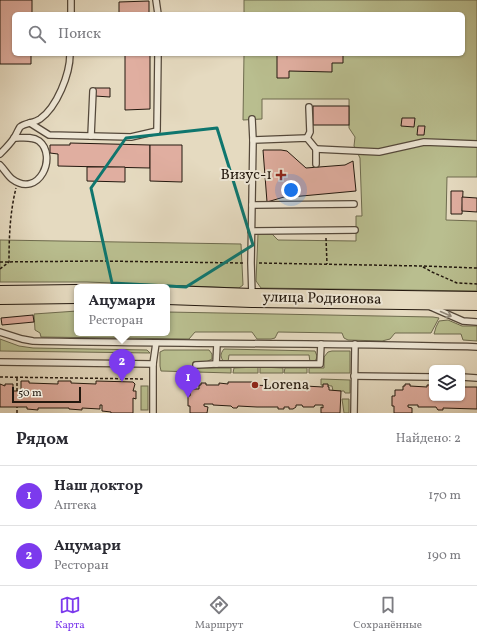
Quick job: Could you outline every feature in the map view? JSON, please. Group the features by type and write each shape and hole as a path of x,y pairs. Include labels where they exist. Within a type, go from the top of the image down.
{"main road":[{"path":"0,295 74,294"},
{"name":"улица Родионова","path":"170,296 477,301"}],"lane":[{"path":"71,0 71,12"},
{"path":"156,0 158,12"},
{"path":"0,154 14,138 20,127 40,119 48,112 64,85 68,74 70,56"},
{"path":"30,123 49,135 131,137 157,131 158,56"},
{"path":"91,136 93,91"},
{"path":"307,138 310,132 309,107"},
{"path":"252,120 252,298"},
{"path":"0,165 12,179 22,184 29,184 36,181 44,171 46,157 43,145 38,140 33,138 14,138"},
{"path":"253,140 307,138"},
{"path":"307,138 316,149 316,164"},
{"path":"316,149 379,152 424,142 477,144"},
{"path":"252,205 354,204"},
{"path":"251,231 355,230"},
{"path":"416,300 463,321 477,322"},
{"path":"0,332 33,341 217,344 355,344 477,347"},
{"path":"153,413 153,364 156,343"},
{"path":"216,364 217,344"},
{"path":"196,365 320,364 321,344"},
{"path":"354,413 355,344"},
{"path":"0,362 153,364"},
{"path":"354,376 429,377"},
{"path":"465,377 477,378"}],"path":[{"path":"9,262 9,240 13,198 17,181"},
{"path":"326,230 327,264"},
{"path":"0,262 96,261 327,264 477,268"},
{"path":"0,269 9,262"},
{"path":"422,266 457,283 477,284"},
{"path":"0,377 153,379"},
{"path":"17,377 17,391"},
{"path":"16,413 17,407"}],"highlighted area":[{"path":"217,128 253,245 186,287 112,283 91,188 126,138"}],"green space":[{"path":"244,0 477,0 477,177 447,177 446,220 477,221 477,291 261,288 256,281 258,234 272,234 278,240 356,241 356,216 362,216 360,158 354,146 355,137 349,128 349,99 262,99 262,119 243,120 244,56 465,56 465,12 244,12"},
{"path":"0,240 241,244 243,285 239,288 170,285 170,284 0,282"},
{"path":"74,311 74,336 170,336 170,312 439,318 431,333 395,333 390,339 382,341 348,340 344,338 342,333 278,332 275,338 271,339 257,339 252,332 195,332 189,339 41,337 40,333 35,330 34,314"},
{"path":"448,320 462,326 477,326 477,341 463,340 461,334 434,334 439,321"},
{"path":"0,339 19,346 33,348 147,350 150,353 0,351"},
{"path":"224,349 315,351 317,356 316,360 310,362 309,355 229,355 228,362 224,362 221,356"},
{"path":"164,350 209,350 212,354 212,359 206,362 193,362 193,368 231,368 231,373 161,371 160,352"},
{"path":"350,351 350,373 309,373 309,368 324,368 324,357 328,352"},
{"path":"258,367 258,373 233,373 234,368"},
{"path":"260,367 283,368 283,373 260,373"},
{"path":"285,368 307,368 307,373 284,373"},
{"path":"321,379 350,380 350,393 345,393 344,391 333,391 332,386 321,385"},
{"path":"141,386 148,386 148,410 141,410"},
{"path":"342,399 349,399 349,413 344,413"}],"building":[{"path":"0,0 32,0 32,12 12,12 12,56 31,56 31,64 0,64"},
{"path":"149,1 149,12 119,12 119,2"},
{"path":"125,56 150,56 150,109 125,110"},
{"path":"277,56 343,56 343,63 332,63 332,72 289,71 289,78 277,78"},
{"path":"95,88 110,88 110,97 95,96"},
{"path":"313,106 349,106 349,125 313,125"},
{"path":"402,118 415,118 414,127 401,126"},
{"path":"418,126 425,126 424,135 417,135"},
{"path":"70,143 150,145 150,168 58,166 58,154 50,153 50,145 70,145"},
{"path":"150,145 182,145 182,182 150,181"},
{"path":"263,150 287,151 306,168 345,165 353,161 356,191 284,197 267,202"},
{"path":"87,167 125,167 125,182 87,181"},
{"path":"451,191 463,191 462,214 451,214"},
{"path":"462,197 477,198 477,212 462,211"},
{"path":"33,315 34,322 2,325 1,318"},
{"path":"21,381 29,381 29,383 58,384 58,381 96,384 96,381 133,382 135,384 133,391 136,391 136,399 133,398 133,413 111,413 102,411 102,405 100,405 100,409 82,408 82,410 69,408 38,408 38,410 27,409 27,407 0,407 0,384 5,386 5,384 13,384 13,391 21,391"},
{"path":"228,382 252,382 252,385 276,386 276,382 287,383 287,385 323,387 323,384 328,384 329,390 341,391 340,413 321,413 321,407 323,408 323,405 303,407 302,405 296,405 293,409 284,407 284,409 278,409 278,407 238,406 237,408 233,408 231,406 204,404 204,406 208,407 207,413 190,413 188,396 190,396 191,389 199,389 199,385 201,385 201,383 206,383 206,385 219,385 219,383 228,384"},
{"path":"405,384 410,384 410,386 427,387 427,385 429,385 429,401 465,401 465,387 477,387 477,409 443,408 443,410 438,410 436,407 418,407 418,405 408,405 408,407 412,408 412,413 394,413 392,396 395,396 395,390 403,390 403,386 405,386"}],"place":[{"name":"Визус-1","path":"281,175"},
{"name":"Ацумари","path":"122,382"},
{"name":"Lorena","path":"255,385"},
{"name":"Наш доктор","path":"188,398"}]}
